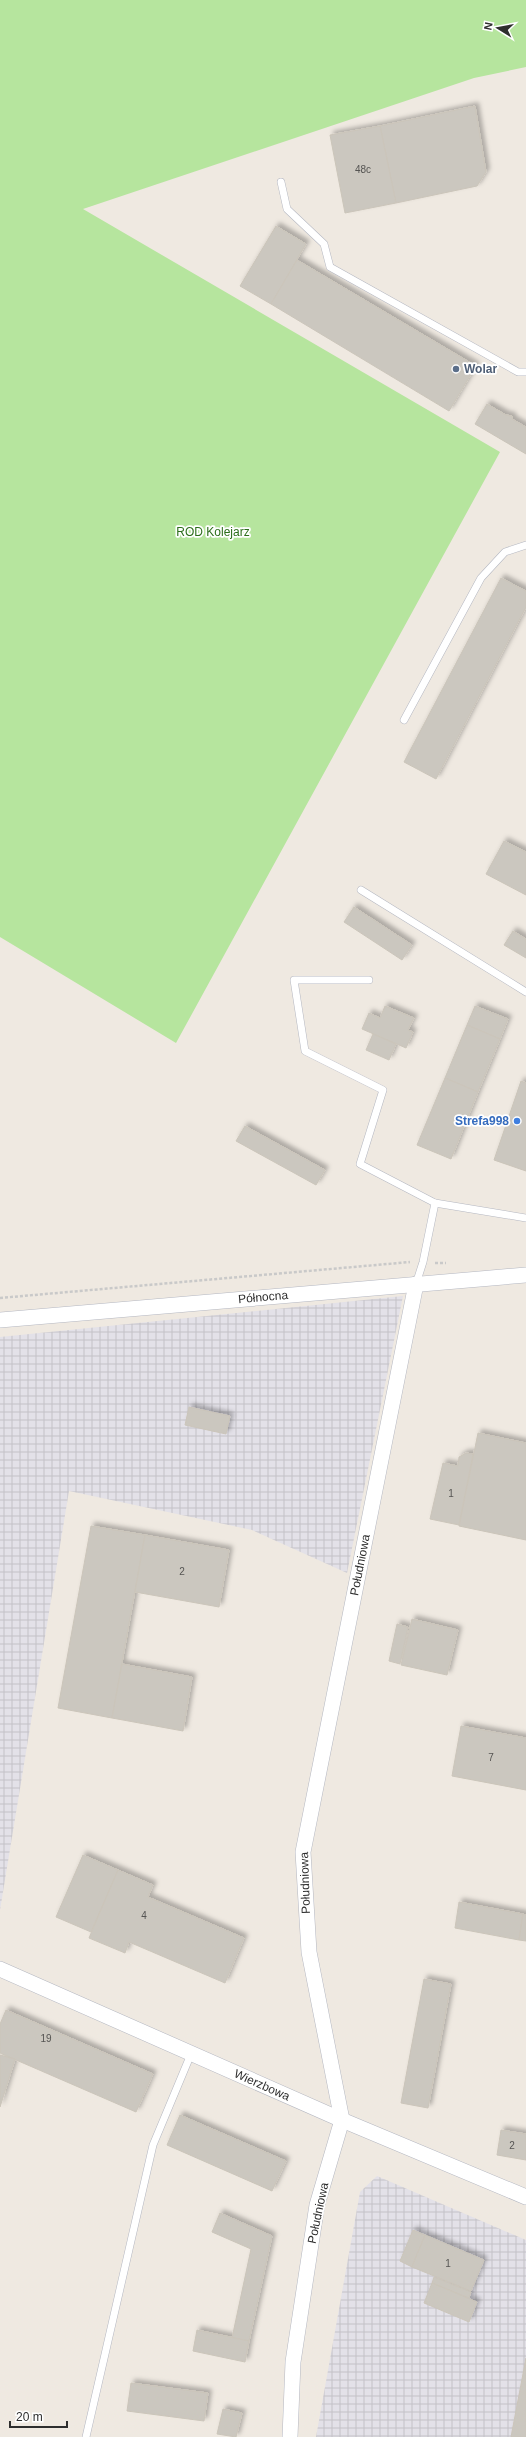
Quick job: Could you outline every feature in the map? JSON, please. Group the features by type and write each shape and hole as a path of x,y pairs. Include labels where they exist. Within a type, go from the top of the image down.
{"street":[{"name":"Północna","path":"0,1320 526,1275"},
{"name":"Południowa","path":"290,2437 293,2362 317,2204 342,2120 309,1952 303,1852 416,1284"},
{"name":"Wierzbowa","path":"0,1969 342,2120 526,2197"}],"lane":[{"path":"280,182 287,209 324,244 330,267 518,372 526,372"},
{"path":"404,720 481,578 505,552 526,545"},
{"path":"361,890 526,992"},
{"path":"369,980 294,980 305,1051 383,1090 360,1164 435,1203 526,1218"},
{"path":"416,1284 423,1262 435,1203"},
{"path":"86,2437 153,2145 191,2054"}],"path":[{"path":"0,1298 406,1262 447,1263"}],"shaded area":[{"path":"403,1296 347,1573 252,1530 69,1491 0,1910 0,1337"},
{"path":"377,2176 526,2240 526,2437 316,2437 360,2192"}],"green space":[{"name":"ROD Kolejarz","path":"0,0 526,0 526,67 474,78 83,209 500,452 176,1043 0,937"}],"building":[{"path":"475,106 486,172 477,186 396,203 380,126"},
{"path":"380,126 396,203 345,213 330,135"},
{"path":"276,226 306,244 271,304 240,286"},
{"path":"297,260 476,366 449,411 271,304"},
{"path":"487,404 506,415 512,416 512,419 526,427 526,454 475,424"},
{"path":"501,578 526,591 526,607 436,779 404,762"},
{"path":"504,841 526,852 526,895 486,874"},
{"path":"354,907 412,945 402,960 344,922"},
{"path":"513,931 526,939 526,958 504,945"},
{"path":"385,1006 414,1018 408,1030 413,1032 406,1048 362,1029 369,1013 380,1018"},
{"path":"475,1006 508,1019 500,1039 467,1025"},
{"path":"467,1025 500,1039 478,1092 445,1078"},
{"path":"373,1034 396,1044 389,1060 366,1050"},
{"path":"445,1078 478,1092 451,1159 417,1145"},
{"name":"Strefa998","path":"521,1081 526,1083 526,1171 494,1160"},
{"path":"245,1126 325,1170 316,1185 236,1141"},
{"path":"189,1407 230,1416 226,1434 185,1425"},
{"path":"478,1433 526,1443 526,1540 459,1526"},
{"path":"466,1453 473,1454 459,1525 430,1519 443,1463 458,1466 459,1457"},
{"path":"91,1526 145,1535 112,1718 58,1708"},
{"path":"145,1535 229,1550 219,1607 135,1592"},
{"path":"412,1619 458,1630 447,1675 401,1665"},
{"path":"397,1624 408,1627 400,1664 389,1661"},
{"path":"122,1664 192,1677 183,1731 112,1718"},
{"path":"461,1726 526,1738 526,1790 452,1776"},
{"path":"83,1855 118,1870 91,1932 56,1917"},
{"path":"118,1870 153,1885 148,1897 244,1938 225,1983 129,1942 125,1953 89,1938"},
{"path":"459,1902 523,1914 519,1940 455,1928"},
{"path":"523,1914 526,1915 526,1941 519,1940"},
{"path":"424,1979 451,1984 428,2108 401,2103"},
{"path":"6,2010 153,2074 136,2112 0,2053 0,2024"},
{"path":"0,2055 15,2059 0,2107"},
{"path":"180,2115 286,2161 272,2191 167,2145"},
{"path":"501,2130 526,2134 526,2160 497,2155"},
{"path":"220,2213 272,2236 249,2341 232,2338 251,2249 212,2232"},
{"path":"413,2230 425,2235 412,2267 400,2261"},
{"path":"425,2235 484,2260 471,2291 412,2267"},
{"path":"434,2277 471,2292 469,2298 432,2283"},
{"path":"432,2283 477,2302 469,2322 424,2303"},
{"path":"197,2330 249,2341 245,2362 193,2351"},
{"path":"526,2358 526,2437 511,2437"},
{"path":"131,2383 208,2393 204,2421 127,2411"},
{"path":"223,2409 242,2413 236,2437 217,2434"}],"place":[{"name":"Wolar","path":"456,369"},
{"name":"Strefa998","path":"517,1121"}]}
